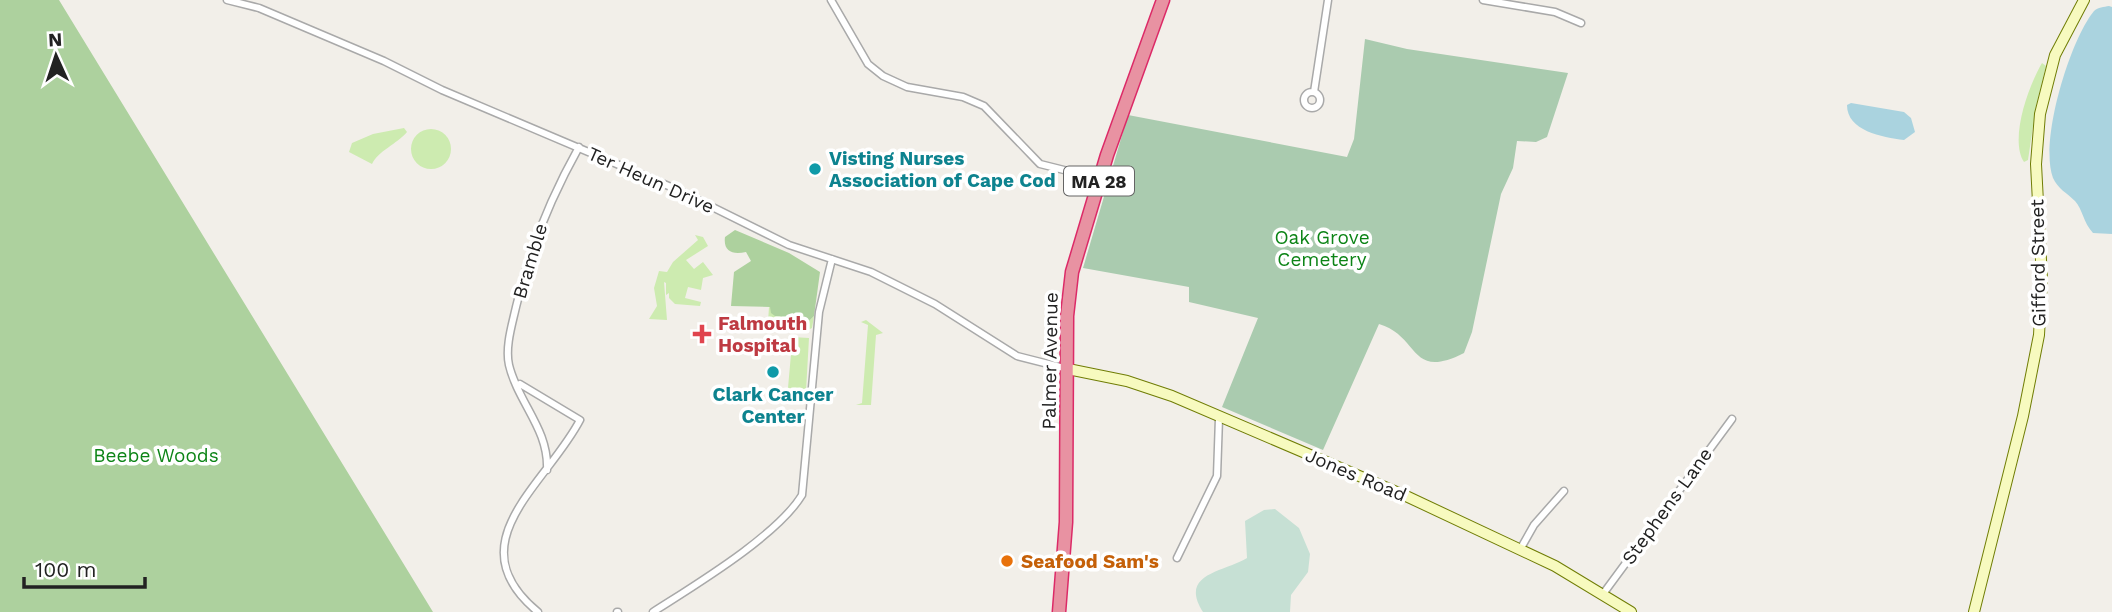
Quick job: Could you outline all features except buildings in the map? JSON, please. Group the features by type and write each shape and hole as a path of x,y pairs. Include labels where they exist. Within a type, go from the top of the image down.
{"highway":[{"name":"Palmer Avenue","path":"1059,612 1066,508 1067,316 1072,272 1100,179 1163,0"}],"main road":[{"name":"Gifford Street","path":"1974,612 2019,431 2039,335 2042,279 2036,164 2040,114 2055,55 2084,0"},
{"name":"Jones Road","path":"1068,369 1154,390 1521,548 1631,612"}],"street":[{"name":"Ter Heun Drive","path":"227,0 259,8 579,147 690,196 789,245 871,272 916,293 1017,356 1068,369"},
{"path":"831,0 868,64 883,76 907,87 962,97 984,106 1040,164 1100,179"},
{"path":"1314,92 1328,0"},
{"path":"1483,0 1555,12 1581,23"},
{"name":"Bramble","path":"547,470 541,430 509,365 509,345 523,276 548,204 579,147"},
{"path":"653,612 714,572 789,512 804,491 819,312 832,259"},
{"path":"516,380 533,394 580,420 517,509 506,529 504,541 507,568 512,580 538,612"},
{"path":"1177,558 1217,476 1219,418"},
{"name":"Stephens Lane","path":"1602,594 1732,419"},
{"path":"1521,548 1534,525 1564,491"}],"green space":[{"name":"Beebe Woods","path":"0,0 59,0 433,612 0,612"},
{"name":"Oak Grove Cemetery","path":"1365,39 1407,49 1568,73 1547,137 1536,142 1517,141 1513,168 1501,194 1472,332 1464,353 1433,362 1424,359 1392,330 1379,324 1323,450 1222,407 1258,318 1189,302 1189,287 1083,268 1128,115 1347,157 1354,139"},
{"path":"2042,63 2046,66 2036,106 2028,160 2024,162 2019,140 2022,112"},
{"path":"404,128 407,132 372,164 349,152 352,143 373,134"},
{"path":"431,129 445,135 451,149 445,163 431,169 417,163 411,149 417,135"},
{"path":"735,230 789,253 820,272 814,316 810,320 775,316 770,307 731,306 734,272 751,261 746,252 733,253 727,249 725,237"},
{"path":"695,235 703,237 708,246 686,260 694,269 703,262 713,275 703,278 701,290 688,287 685,298 701,302 700,306 675,304 669,298 669,293 666,295 664,282 667,320 649,319 657,306 654,288 659,271 667,272 673,262 698,240"},
{"path":"769,307 810,320 814,316 812,328 804,332 773,331 774,322 768,322"},
{"path":"866,320 883,333 876,335 871,405 856,405 862,403 868,325 861,322"},
{"path":"792,337 809,338 806,391 797,400 787,399 792,343 783,342"},
{"path":"1275,509 1299,528 1310,554 1308,572 1291,595 1290,612 1203,612 1196,589 1200,581 1247,558 1245,521 1264,510"}],"water":[{"path":"2112,7 2112,234 2093,233 2078,205 2055,182 2050,161 2053,117 2067,67 2094,11"},
{"path":"1851,103 1904,112 1911,118 1915,132 1904,140 1867,131 1859,127 1849,114 1847,105"}],"place":[{"name":"Visting Nurses Association of Cape Cod","path":"815,169"},
{"name":"Falmouth Hospital","path":"702,334"},
{"name":"Clark Cancer Center","path":"773,372"},
{"name":"Seafood Sam's","path":"1007,561"}]}
